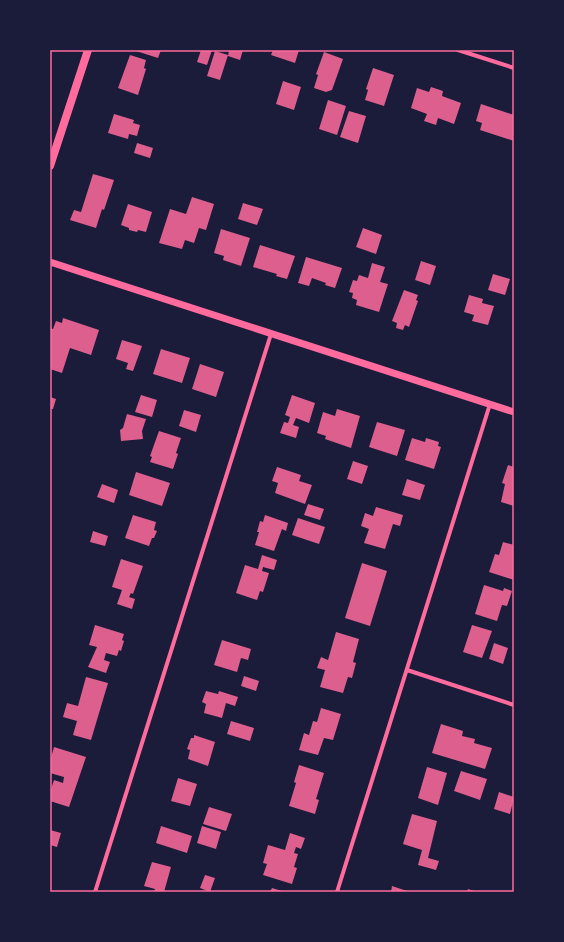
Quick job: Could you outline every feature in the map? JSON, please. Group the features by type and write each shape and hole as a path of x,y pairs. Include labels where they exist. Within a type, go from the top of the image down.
{"main road":[{"path":"50,166 88,50"}],"street":[{"path":"458,50 514,68"},
{"path":"50,262 514,412"},
{"path":"95,892 271,334"},
{"path":"337,892 490,404"},
{"path":"407,670 514,704"}],"building":[{"path":"133,50 161,50 158,58"},
{"path":"201,50 212,50 207,65 197,62"},
{"path":"229,50 243,50 240,60 228,56"},
{"path":"273,50 299,50 295,63 271,55"},
{"path":"215,51 228,55 220,80 207,76"},
{"path":"324,52 343,59 332,90 326,92 314,88 318,75 316,74"},
{"path":"130,55 146,60 144,68 146,69 138,95 118,88"},
{"path":"373,68 394,75 384,106 365,100 368,90 366,89"},
{"path":"283,81 301,87 294,110 276,104"},
{"path":"431,87 443,91 442,96 461,103 454,124 438,118 436,125 424,121 427,114 411,108 417,88 429,92"},
{"path":"328,100 346,106 337,135 319,129"},
{"path":"481,104 514,115 514,141 480,130 482,123 476,121"},
{"path":"349,111 366,116 358,143 340,137"},
{"path":"114,114 134,120 133,123 140,125 137,136 129,134 128,139 108,133"},
{"path":"137,143 153,148 150,158 134,153"},
{"path":"93,174 114,180 96,228 70,220 74,210 81,212"},
{"path":"192,197 214,204 206,230 199,228 194,243 185,240 182,249 159,243 170,209 186,214"},
{"path":"243,203 263,209 257,225 238,219"},
{"path":"128,204 152,212 146,232 129,230 129,228 121,225"},
{"path":"363,228 382,235 376,254 356,247"},
{"path":"221,229 250,238 241,266 223,260 224,256 214,253"},
{"path":"260,245 295,256 287,279 276,276 277,274 253,267"},
{"path":"306,257 342,268 335,288 325,285 326,283 312,278 309,286 298,283"},
{"path":"421,261 436,266 430,285 415,280"},
{"path":"372,263 385,267 380,282 388,284 379,312 356,305 357,300 352,298 353,293 349,292 353,280 357,281 359,275 368,278"},
{"path":"493,274 510,279 505,295 488,290"},
{"path":"404,290 418,295 416,300 418,301 409,327 405,325 403,330 396,328 397,323 392,321"},
{"path":"469,295 483,299 482,303 494,306 488,325 472,321 474,315 464,312"},
{"path":"63,318 99,330 91,355 70,348 62,373 50,369 50,328 53,329 56,321 62,323"},
{"path":"122,340 142,346 133,371 126,369 128,363 116,359"},
{"path":"161,349 190,358 182,383 153,374"},
{"path":"200,364 224,372 216,397 192,389"},
{"path":"141,395 157,400 152,417 135,412"},
{"path":"292,395 315,403 309,423 296,418 293,425 299,427 296,438 280,433 284,422 288,423 290,417 285,415"},
{"path":"50,397 56,399 53,409 50,409"},
{"path":"337,409 360,416 351,448 325,439 326,436 317,433 323,412 335,416"},
{"path":"184,410 201,415 196,432 179,426"},
{"path":"127,414 146,419 142,431 143,439 121,441 120,430 123,428"},
{"path":"377,422 405,430 397,456 369,447"},
{"path":"159,431 181,438 173,469 150,462 152,457 150,456"},
{"path":"412,438 425,442 426,438 439,442 438,446 441,447 434,469 405,460"},
{"path":"353,461 368,466 362,484 347,479"},
{"path":"508,465 514,467 514,506 501,502 505,484 502,483"},
{"path":"277,467 301,475 299,481 312,485 305,504 275,493 278,483 272,481"},
{"path":"136,472 170,483 162,506 129,495"},
{"path":"407,479 425,485 420,500 402,495"},
{"path":"102,484 118,490 114,503 97,497"},
{"path":"308,504 324,509 320,520 304,515"},
{"path":"376,507 403,515 400,526 393,524 385,549 364,543 369,529 361,526 365,513 373,516"},
{"path":"133,515 156,522 154,530 157,531 149,546 125,538"},
{"path":"265,515 288,523 286,531 282,529 274,551 255,545 259,532 257,532 260,521 263,522"},
{"path":"298,518 325,527 319,544 292,535"},
{"path":"93,531 108,536 105,546 90,542"},
{"path":"503,542 514,545 514,580 489,572 495,554 499,555"},
{"path":"262,555 277,560 274,570 263,567 262,571 269,573 263,592 260,591 257,600 236,593 245,565 258,569"},
{"path":"121,559 143,566 133,594 131,593 129,597 135,599 132,609 117,604 122,590 112,587"},
{"path":"362,563 387,571 370,626 345,618"},
{"path":"484,585 503,591 504,588 512,591 507,606 502,605 497,621 475,614"},
{"path":"95,625 124,634 122,640 124,641 121,651 119,650 117,656 106,653 104,660 110,662 106,673 88,667 97,647 89,645"},
{"path":"472,625 492,631 482,658 463,652"},
{"path":"336,632 359,639 353,662 356,663 352,678 348,677 343,693 320,687 325,670 317,668 321,657 328,660"},
{"path":"222,640 251,649 248,660 241,658 237,672 214,665"},
{"path":"494,643 508,648 503,664 489,659"},
{"path":"244,676 259,681 256,691 241,686"},
{"path":"86,677 108,683 91,740 73,735 77,721 63,717 67,703 78,706"},
{"path":"206,691 218,694 219,691 238,697 235,706 226,703 222,718 204,713 206,704 202,702"},
{"path":"321,708 341,714 333,740 324,738 318,755 299,750 304,733 309,735 313,721 317,722"},
{"path":"231,721 254,728 250,741 227,734"},
{"path":"441,724 463,731 462,736 475,739 474,743 492,748 485,769 432,753"},
{"path":"194,735 215,742 208,766 188,759 190,750 187,749 191,738 194,738"},
{"path":"54,747 86,757 69,807 50,801 50,792 54,780 63,783 64,777 50,773 50,761"},
{"path":"299,765 324,773 316,799 319,800 315,814 289,806 296,783 294,782"},
{"path":"427,767 447,773 438,805 418,798"},
{"path":"461,771 487,779 480,800 454,791"},
{"path":"178,778 197,784 190,806 171,801"},
{"path":"499,792 514,797 510,814 494,809"},
{"path":"209,807 232,814 226,831 203,824"},
{"path":"412,814 437,821 428,858 439,861 436,870 418,865 422,850 403,844"},
{"path":"161,826 192,836 187,853 156,843"},
{"path":"202,826 221,832 216,849 197,843"},
{"path":"50,830 61,833 57,847 50,845"},
{"path":"290,833 305,838 301,849 296,847 294,853 298,854 294,867 297,868 292,884 263,875 267,864 263,863 268,845 285,850"},
{"path":"152,862 171,867 164,892 154,892 155,889 144,886"},
{"path":"205,875 215,878 210,892 200,888"},
{"path":"392,886 410,892 391,892"},
{"path":"272,888 285,892 270,892"},
{"path":"468,889 477,892 467,892"}]}
